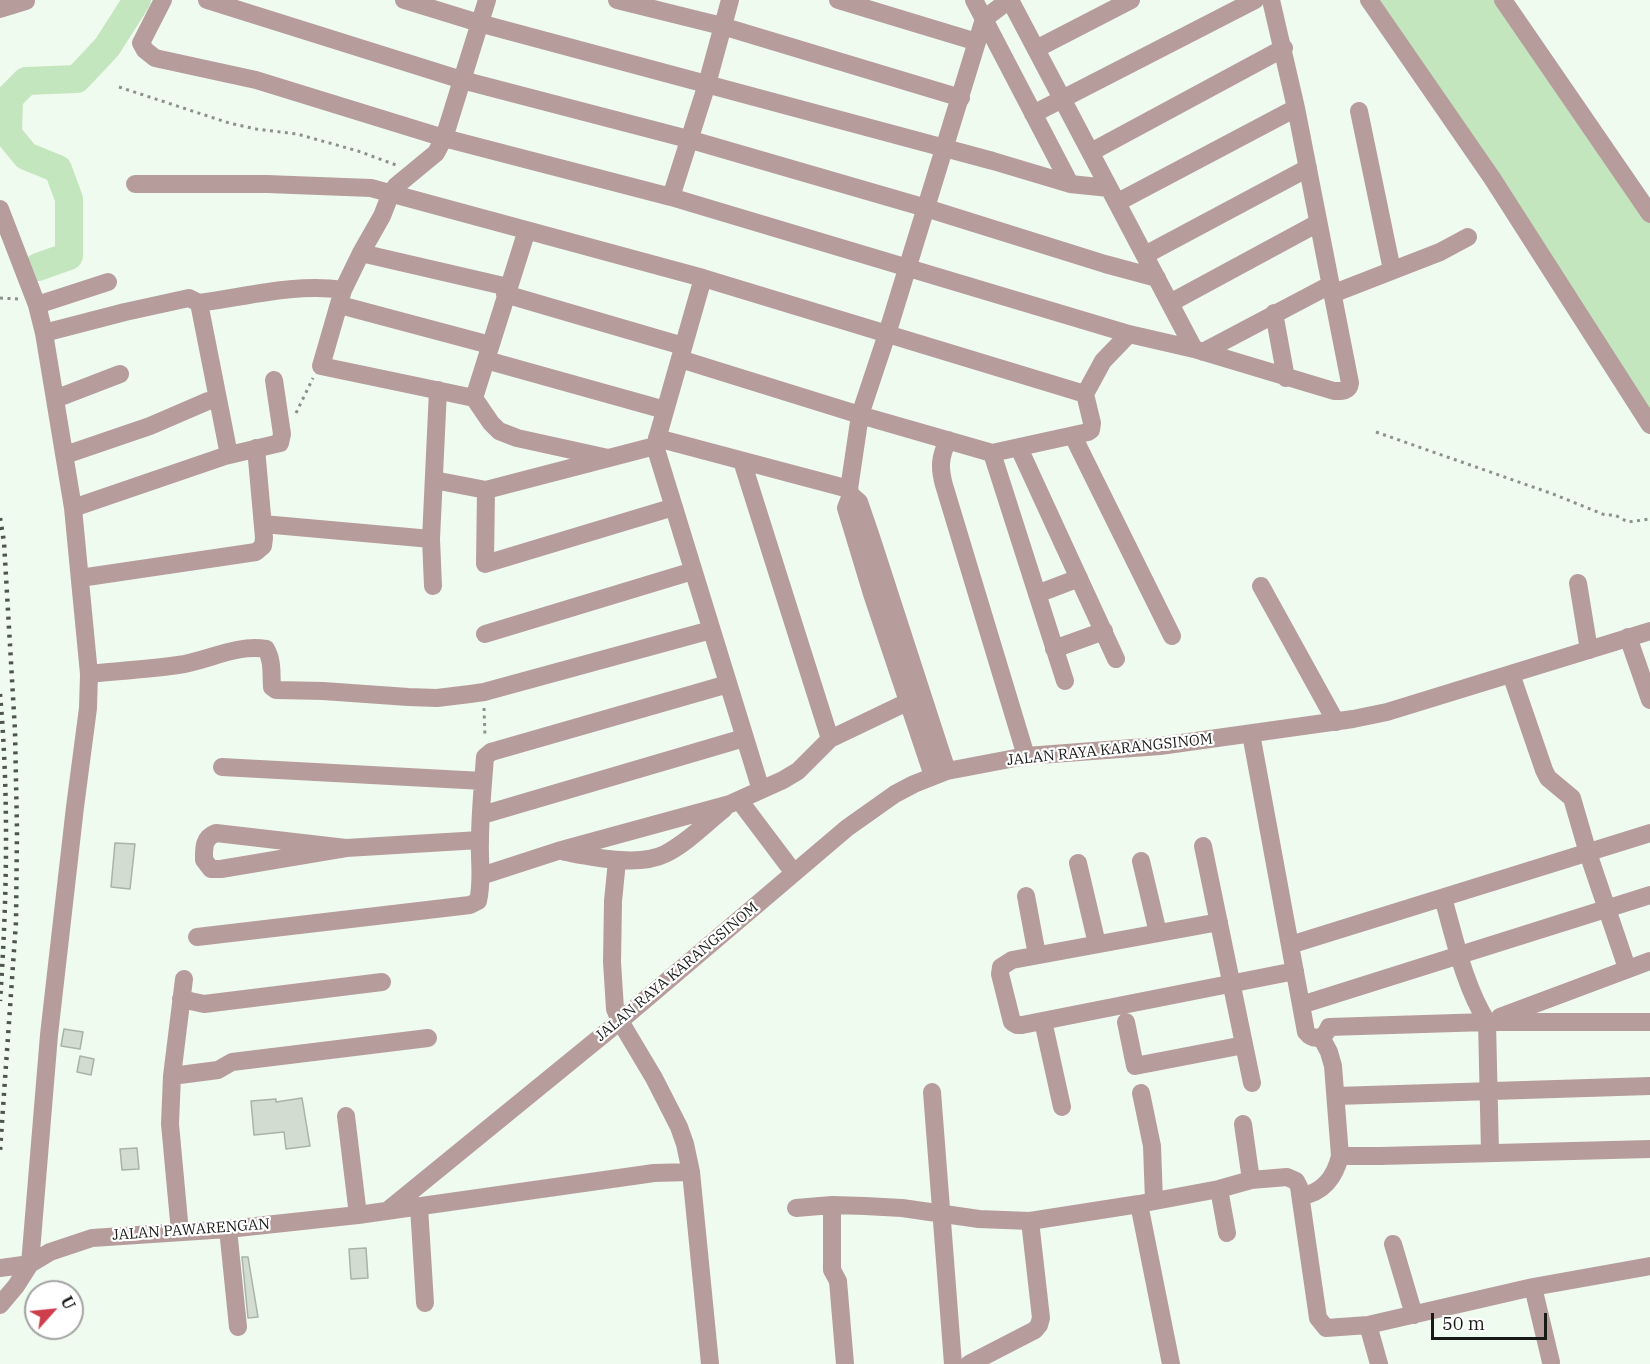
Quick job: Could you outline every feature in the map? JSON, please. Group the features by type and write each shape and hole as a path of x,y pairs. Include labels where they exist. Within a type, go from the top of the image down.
{"street":[{"path":"163,0 141,43 145,50 155,58 256,80 444,138 671,197 1129,334 1198,351 1334,391 1345,391 1350,386 1284,48 1271,0"},
{"path":"207,0 462,80 688,139 926,208 1022,240 1157,278"},
{"path":"404,0 479,23 1113,195 1296,108"},
{"path":"487,0 444,138 436,153 396,186 391,193 382,216 361,253 342,298 321,366 474,398 499,431 517,438 608,458"},
{"path":"617,0 722,26 961,98"},
{"path":"671,197 730,0"},
{"path":"838,0 977,42"},
{"path":"974,0 1070,184"},
{"path":"940,773 915,698 872,594 846,508 860,415 888,334 906,268 984,19 1010,0 1170,303 1198,351"},
{"path":"1036,49 1131,0"},
{"path":"1033,114 1255,0"},
{"path":"1369,0 1492,178 1650,425"},
{"path":"1503,0 1650,214"},
{"path":"0,9 26,1"},
{"path":"1091,152 1284,48"},
{"path":"1359,111 1392,270"},
{"path":"1145,255 1308,168"},
{"path":"135,184 267,183 371,188 703,278 1084,394"},
{"path":"0,208 5,238 37,304 44,333 73,508 89,674 88,708 49,1035 30,1264 0,1305"},
{"path":"1170,303 1318,223"},
{"path":"474,398 506,290 527,230"},
{"path":"1198,351 1331,289 1392,270 1444,250 1468,237"},
{"path":"361,253 506,290 860,415 992,453 1091,430 1092,423 1084,394 1103,361 1129,334"},
{"path":"703,278 656,442 693,571 761,790"},
{"path":"37,304 108,282"},
{"path":"44,333 189,298 199,303 280,290 328,288 342,298 488,353 665,410"},
{"path":"199,303 230,455"},
{"path":"1274,314 1286,378"},
{"path":"55,399 120,374"},
{"path":"73,508 230,455 280,443 282,434 274,380"},
{"path":"433,586 431,539 438,390"},
{"path":"65,455 150,426 208,401 218,399"},
{"path":"1073,436 1172,636"},
{"path":"948,440 939,467 1026,756"},
{"path":"434,480 486,490 608,458 656,442 742,460 850,492"},
{"path":"80,578 256,552 263,546 263,524 256,448"},
{"path":"1019,448 1116,659"},
{"path":"992,453 1065,681"},
{"path":"742,460 830,739"},
{"path":"486,490 485,564 674,507"},
{"path":"263,524 431,539"},
{"path":"485,634 693,571"},
{"path":"1037,594 1079,578"},
{"path":"1578,584 1588,650"},
{"path":"1261,586 1336,722"},
{"path":"89,674 180,665 240,650 259,648 266,649 268,652 271,660 272,687 276,690 427,698 484,692 711,630"},
{"name":"JALAN RAYA KARANGSINOM","path":"387,1211 620,1021 872,809 904,789 940,773 1026,756 1160,746 1336,722 1387,712 1650,631"},
{"path":"1054,649 1104,632"},
{"path":"1628,637 1650,700"},
{"path":"1511,674 1544,770 1555,785 1572,798 1627,968"},
{"path":"197,937 470,905 478,901 481,876 480,840 485,757 496,749 728,684"},
{"path":"481,876 558,851 735,802 798,771 830,739 915,698"},
{"path":"1251,734 1306,1032 1314,1039 1325,1032 1487,1022 1603,1020 1650,1022"},
{"path":"482,815 744,738"},
{"path":"222,767 483,782"},
{"path":"735,802 794,873"},
{"path":"558,851 617,861 664,855 735,802"},
{"path":"1290,945 1650,833"},
{"path":"284,851 480,840"},
{"path":"1203,846 1252,1083"},
{"path":"617,861 612,963 615,1009 654,1078 685,1144 691,1172 710,1364"},
{"path":"1141,861 1158,933"},
{"path":"1078,863 1097,944"},
{"path":"1301,1005 1324,1000 1650,895"},
{"path":"1026,896 1037,955"},
{"path":"1443,898 1480,1011 1487,1022 1490,1152"},
{"path":"1219,922 1037,955 1006,963 1001,967 1000,974 1012,1023 1022,1025 1295,971"},
{"path":"1487,1022 1650,961"},
{"path":"180,1232 170,1124 172,1076 184,979"},
{"path":"182,999 204,1004 382,982"},
{"path":"1301,1196 1311,1195 1322,1189 1338,1165 1340,1156 1334,1066 1325,1032 1324,1000"},
{"path":"1043,1021 1062,1107"},
{"path":"1126,1022 1135,1066 1244,1045"},
{"path":"172,1076 218,1070 232,1062 429,1038"},
{"path":"1336,1096 1650,1086"},
{"path":"932,1092 953,1364"},
{"path":"1141,1093 1152,1146 1146,1203 1171,1364"},
{"path":"346,1116 358,1215"},
{"path":"1243,1124 1251,1180"},
{"path":"1340,1156 1650,1149"},
{"name":"JALAN PAWARENGAN","path":"0,1268 30,1264 50,1252 92,1238 228,1229 358,1215 654,1173 691,1172"},
{"path":"796,1208 832,1205 902,1208 979,1220 1030,1221 1146,1203 1219,1189 1251,1180 1292,1178 1299,1187 1317,1310 1321,1324 1326,1328 1368,1325 1533,1287 1650,1266"},
{"path":"1219,1189 1227,1233"},
{"path":"832,1205 832,1270 838,1281 845,1364"},
{"path":"419,1207 425,1303"},
{"path":"969,1364 1002,1348 1039,1325 1041,1318 1030,1221"},
{"path":"228,1229 238,1327"},
{"path":"1393,1244 1414,1315"},
{"path":"1533,1287 1551,1362"},
{"path":"1368,1325 1379,1364"}],"path":[{"path":"118,87 229,123 297,134 358,151 395,164 409,175"},
{"path":"282,434 291,422 315,372 321,366"},
{"path":"1376,432 1553,494 1605,515 1615,515 1628,522 1650,519"},
{"path":"484,692 485,757"}],"shaded area":[{"path":"1369,0 1503,0 1650,214 1650,425"}],"building":[{"path":"115,843 135,844 130,889 111,887"},
{"path":"64,1029 83,1032 80,1049 61,1046"},
{"path":"80,1056 94,1059 91,1075 77,1072"},
{"path":"302,1098 310,1146 286,1149 284,1132 254,1135 251,1101 276,1099 276,1102"},
{"path":"137,1148 139,1169 122,1170 120,1149"},
{"path":"366,1248 368,1278 351,1279 349,1249"},
{"path":"242,1257 248,1257 258,1317 248,1318"}],"waterway":[{"path":"38,267 69,256 69,199 58,169 26,156 8,134 9,98 26,81 77,79 107,47 137,0"}],"railway":[{"path":"0,518 4,542 15,731 17,830 16,922 0,1151"},
{"path":"0,694 5,771 6,848 0,1001"}]}
